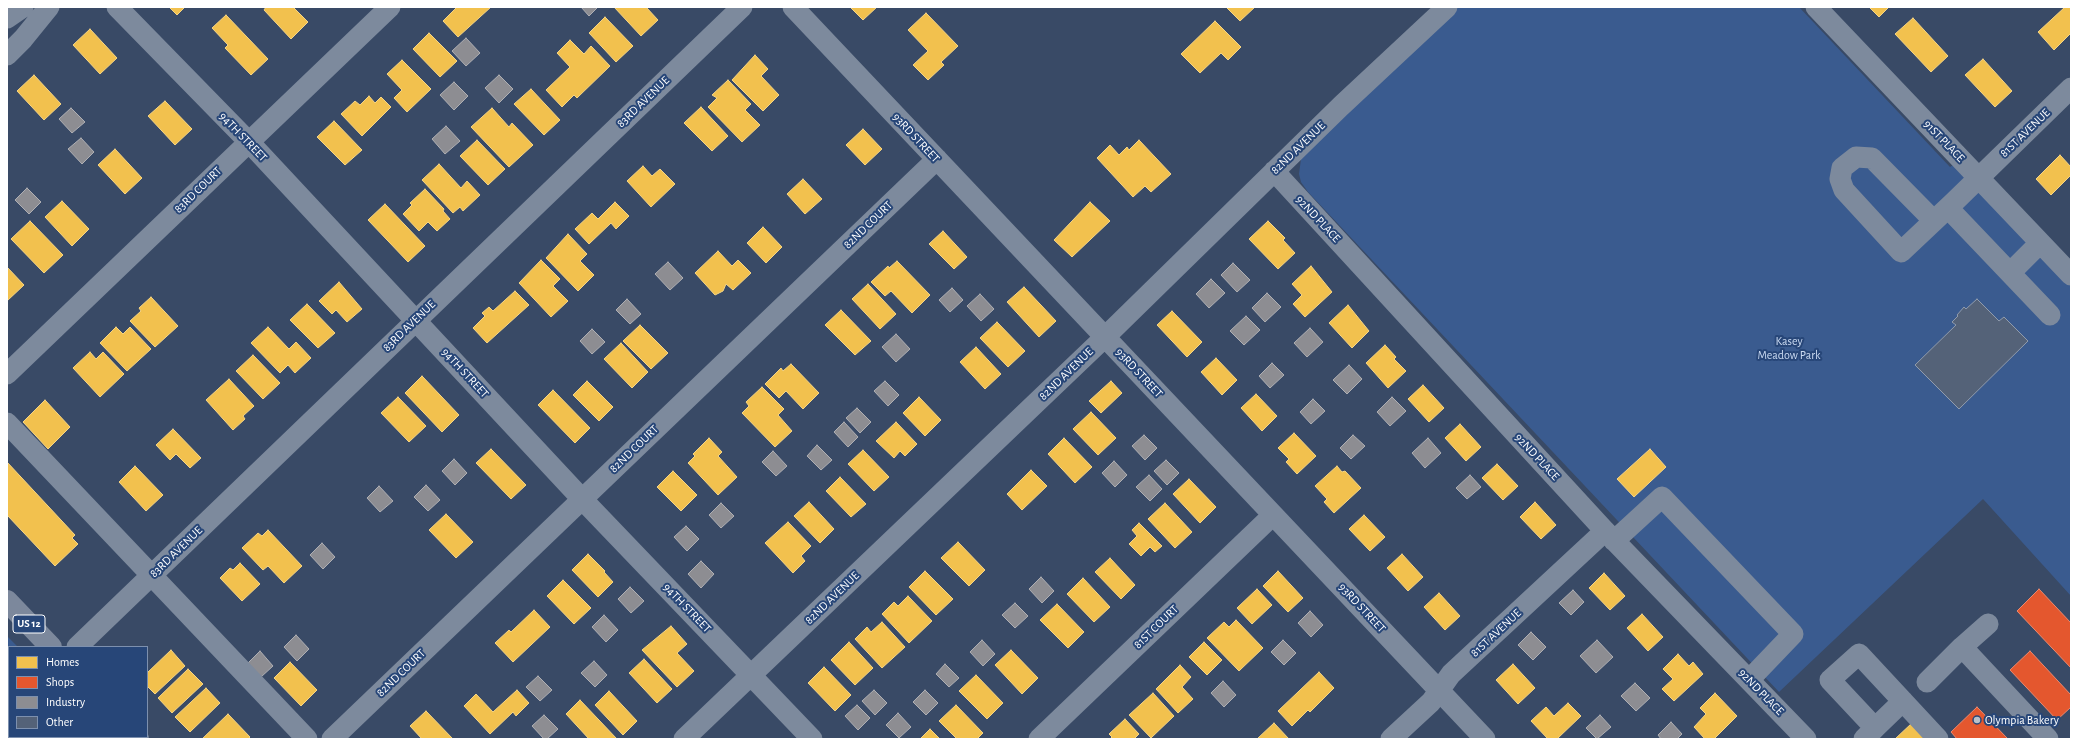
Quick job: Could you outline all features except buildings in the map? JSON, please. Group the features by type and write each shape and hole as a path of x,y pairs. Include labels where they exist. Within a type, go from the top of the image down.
{"main road":[{"name":"US 12","path":"7,601 45,645"}],"street":[{"path":"7,18 23,7"},
{"path":"7,54 23,39 49,7"},
{"name":"94TH STREET","path":"117,7 249,142 582,499 812,739"},
{"name":"83RD COURT","path":"7,374 390,7"},
{"name":"83RD AVENUE","path":"78,646 742,7"},
{"name":"93RD STREET","path":"793,7 1485,739"},
{"name":"82ND AVENUE","path":"684,739 1105,337 1274,171 1447,7"},
{"name":"91ST PLACE","path":"1816,7 2071,275"},
{"name":"81ST AVENUE","path":"1941,214 2071,88"},
{"path":"1941,214 1901,252 1844,190 1840,179 1842,168 1856,157 1872,158 1941,214 2010,273 2050,315"},
{"name":"82ND COURT","path":"332,739 937,159"},
{"name":"92ND PLACE","path":"1274,171 1610,536 1806,739"},
{"path":"2010,273 2040,243"},
{"path":"7,423 151,576 308,739"},
{"name":"81ST AVENUE","path":"1392,739 1431,702 1451,674 1610,536 1662,497 1793,634 1749,680"},
{"name":"81ST COURT","path":"1039,739 1273,515"},
{"path":"1927,682 1962,647 1988,624"},
{"path":"1962,647 2048,739"},
{"path":"1903,701 1870,734 1830,680 1859,654 1903,701 1938,739"}],"green space":[{"name":"Kasey Meadow Park","path":"1458,7 1799,7 1950,167 1953,165 2071,286 2071,596 1983,499 1779,692 1308,192 1301,182 1299,174 1301,159 1307,151"},
{"path":"7,636 17,646 8,646 8,738 104,739 7,739"}],"place":[{"name":"Olympia Bakery","path":"1977,720"}]}
